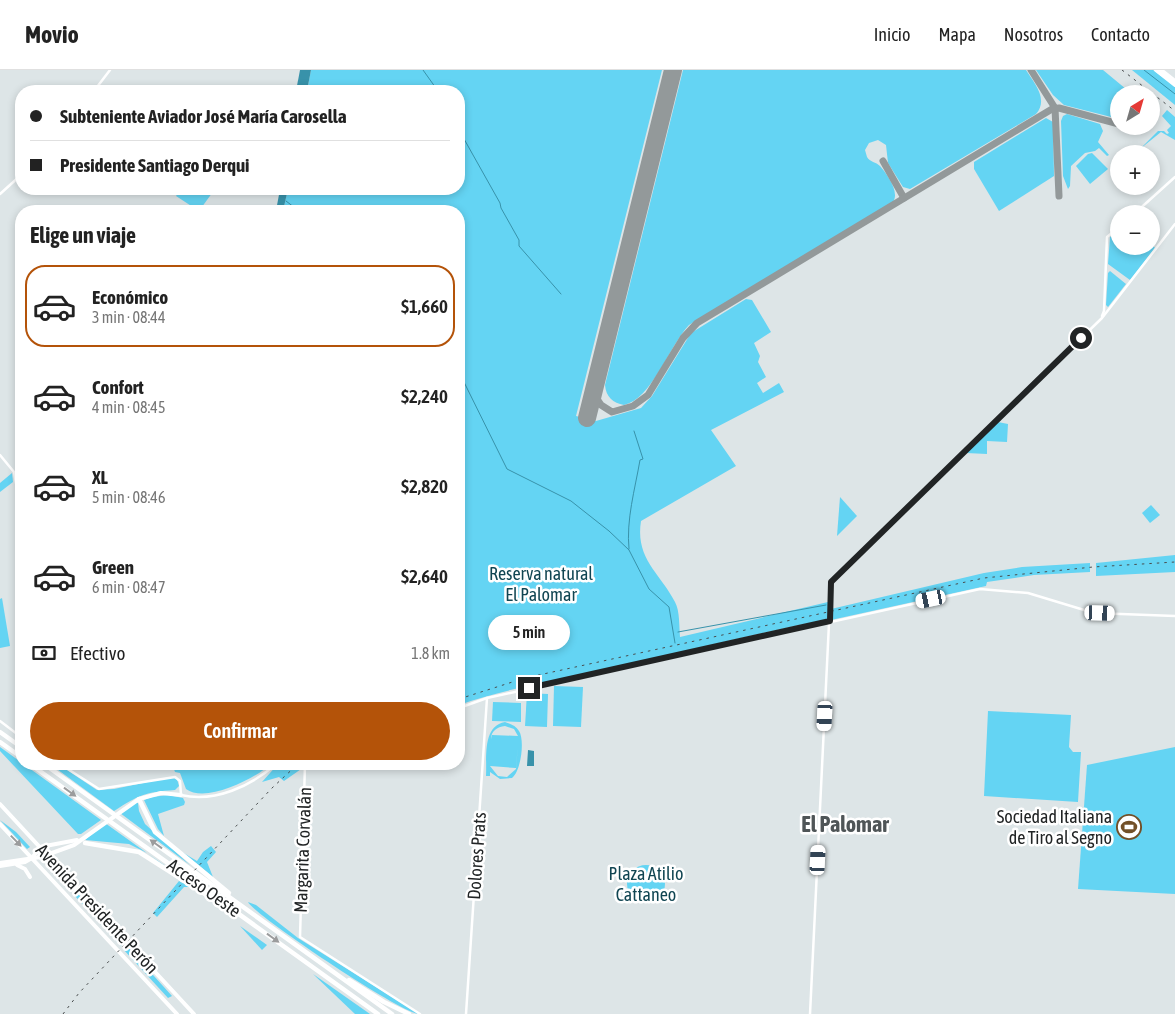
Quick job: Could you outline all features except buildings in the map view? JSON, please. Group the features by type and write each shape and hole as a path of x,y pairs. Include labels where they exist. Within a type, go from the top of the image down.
{"highway":[{"path":"0,732 15,743"},
{"path":"0,742 15,753"},
{"name":"Acceso Oeste","path":"38,770 376,1014"},
{"name":"Acceso Oeste","path":"52,770 392,1014"},
{"path":"139,799 155,832 252,913"},
{"path":"85,843 139,852 248,920"},
{"path":"319,962 384,1002 409,1014"}],"main road":[{"path":"1156,70 1175,85"},
{"path":"1161,70 1175,81"},
{"path":"0,864 48,855 74,845 79,839 127,805 139,799 161,793 181,795"},
{"name":"Avenida Presidente Perón","path":"0,804 194,1014"},
{"name":"Avenida Presidente Perón","path":"0,824 177,1014"},
{"path":"12,865 32,858 40,847 79,839"},
{"path":"0,864 22,867 30,877"}],"street":[{"path":"99,85 110,70"},
{"path":"1144,205 1175,177"},
{"path":"0,194 15,180"},
{"path":"810,1014 831,582 1102,318 1175,224"},
{"path":"1102,318 1104,311 1107,238 1110,235"},
{"path":"0,455 14,472 15,478"},
{"path":"465,706 487,698 985,588 1028,593 1059,601 1090,613 1175,616"},
{"name":"Dolores Prats","path":"466,1014 487,698"},
{"path":"0,721 15,732"},
{"path":"69,770 99,789 175,776 180,781 181,795 196,798 219,794 257,780 269,770"},
{"name":"Margarita Corvalán","path":"306,770 300,936 420,1014"}],"green space":[{"name":"Reserva natural El Palomar","path":"311,70 662,70 576,416 596,421 641,408 652,396 691,333 746,299 752,300 771,332 754,343 760,356 758,362 766,377 757,383 763,393 779,383 784,392 711,430 736,466 641,521 640,534 642,546 650,565 677,606 680,637 828,602 828,619 513,689 465,703 465,205 284,205 287,195 465,195 465,85 308,85"},
{"path":"683,70 1026,70 1039,91 1041,103 1036,114 910,189 903,187 888,163 886,145 878,140 869,143 865,150 867,157 880,166 889,178 895,193 893,202 689,325 652,383 634,401 624,405 611,399 605,385"},
{"path":"1036,70 1103,70 1121,85 1110,85 1110,117 1064,105 1053,95"},
{"path":"1132,70 1153,70 1175,86 1175,105 1160,93 1160,85 1150,85"},
{"path":"1167,110 1175,117 1175,140 1160,133 1160,131 1164,131 1167,134 1169,133 1167,130 1171,126 1162,116"},
{"path":"1067,114 1100,124 1103,131 1098,142 1109,155 1107,156 1099,148 1085,153 1071,166 1070,186 1068,189 1063,176 1061,121 1063,116"},
{"path":"1046,118 1053,122 1054,176 999,211 974,169 974,162"},
{"path":"1154,135 1157,135 1145,145"},
{"path":"1092,153 1108,169 1090,184 1076,166 1088,154"},
{"path":"211,195 203,205 190,205 176,196"},
{"path":"1110,237 1110,255 1150,255 1130,280 1108,264"},
{"path":"1110,271 1126,284 1108,307 1106,305 1108,273"},
{"path":"998,422 1008,424 1007,442 987,441 987,454 966,453"},
{"path":"12,473 13,482 0,492 0,483"},
{"path":"840,497 857,516 837,536"},
{"path":"1151,505 1160,515 1150,523 1142,513"},
{"path":"1175,555 1175,572 1096,576 1096,563"},
{"path":"1090,563 1090,572 1034,575 987,582 986,586 831,620 831,609 984,573 1022,567"},
{"path":"2,598 10,646 0,648 0,599"},
{"path":"554,686 583,687 581,727 553,726"},
{"path":"527,693 548,694 547,727 525,726"},
{"path":"493,702 521,703 521,722 492,721"},
{"path":"988,711 1071,715 1069,747 1073,752 1081,752 1078,802 984,796"},
{"path":"505,722 511,724 518,729 521,735 520,762 512,778 500,779 490,772 490,776 486,776 487,744 492,730","holes":["505,726 514,729 518,736 492,735 491,739 492,734 495,730","518,744 516,769 507,777 498,776 490,766 516,768"]},
{"path":"0,747 15,758 15,767 0,751"},
{"name":"Sociedad Italiana de Tiro al Segno","path":"1175,747 1175,894 1078,889 1087,765"},
{"path":"18,770 32,770 101,820 81,834 78,834"},
{"path":"58,770 67,770 97,790 114,789 172,777 177,779 179,786 175,790 143,795 114,811"},
{"path":"174,770 264,770 243,782 218,791 206,793 195,793 186,789 180,773"},
{"path":"273,770 300,770 284,781 279,777 262,782"},
{"path":"168,795 183,798 185,802 184,805 158,814 164,836 158,829 144,800"},
{"path":"138,803 139,811 145,824 190,865 120,813"},
{"path":"0,820 16,832 30,847 27,849"},
{"path":"105,823 147,853 129,844 85,840"},
{"path":"211,846 216,852 207,862 213,877 182,852 197,861 203,852"},
{"path":"147,853 182,878 182,879"},
{"name":"Plaza Atilio Cattaneo","path":"646,865 659,871 665,884 659,897 646,903 633,897 627,884 633,871"},
{"path":"179,881 190,887 184,887 157,917 153,913"},
{"path":"77,893 124,942 121,946 75,896"},
{"path":"248,902 256,905 298,938 419,1014 407,1010 329,963 256,911"},
{"path":"240,926 267,945 262,950"},
{"path":"126,945 172,996 168,998 123,949"},
{"path":"313,974 370,1014 355,1014"}],"shaded area":[{"path":"300,70 311,70 308,85 297,85"},
{"path":"279,195 287,195 284,205 277,205"},
{"path":"528,750 534,751 534,766 527,766"}],"waterway":[{"path":"423,70 434,85"},
{"path":"1144,70 1175,94"},
{"path":"465,141 519,240 519,246 561,294"},
{"path":"286,201 291,205"},
{"path":"465,384 507,469 571,501 609,531 629,550 649,589 669,607 675,643"},
{"path":"629,549 628,538 632,504 640,460 643,459 634,431"},
{"path":"678,632 826,605"}],"taxiway":[{"path":"1031,70 1055,108 1059,196"},
{"path":"593,393 601,405 612,412 633,406 648,395 683,338 697,323 1052,109 1059,108 1110,122"},
{"path":"883,161 904,198"}],"runway":[{"path":"587,418 673,70"}],"railway":[{"path":"1122,70 1175,111"},
{"path":"465,697 525,678 984,578 1093,567 1175,562"},
{"path":"63,1014 79,993 272,788 292,770"}],"place":[{"name":"Sociedad Italiana de Tiro al Segno","path":"1129,827"}],"district":[{"name":"El Palomar","path":"845,824"}],"route":[{"path":"529,688 830,621 831,582 866,550 1081,338"}]}
